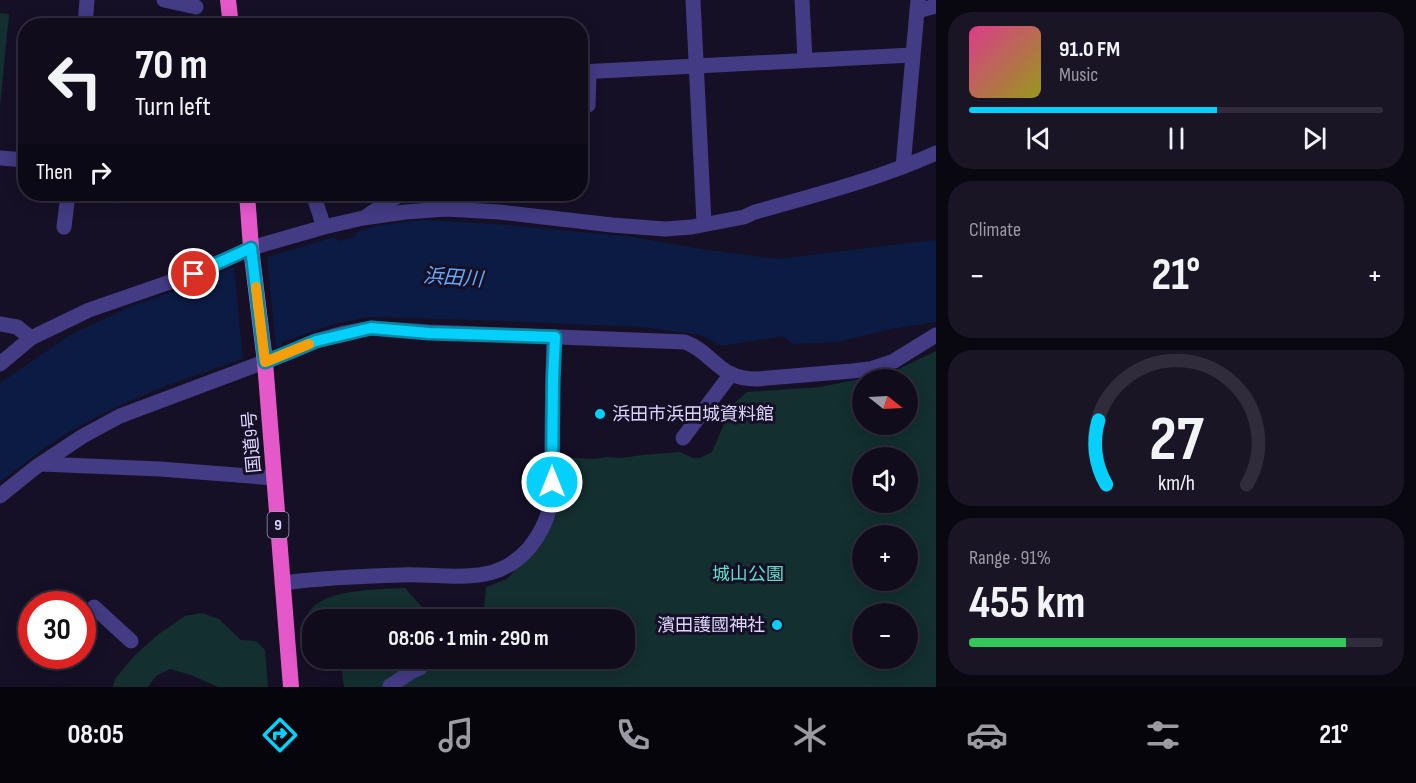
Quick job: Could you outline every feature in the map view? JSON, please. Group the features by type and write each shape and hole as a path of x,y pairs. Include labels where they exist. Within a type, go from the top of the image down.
{"highway":[{"path":"228,0 230,18"},
{"name":"国道9号","path":"248,201 264,359 291,687"}],"street":[{"path":"86,18 87,0"},
{"path":"164,0 196,7"},
{"path":"693,0 704,223"},
{"path":"802,0 805,60"},
{"path":"903,167 917,5 936,6"},
{"path":"588,72 912,55"},
{"path":"0,364 32,338 89,310 324,227 363,218 446,209 499,212 665,229 692,226 744,217 832,191 903,167 936,153"},
{"path":"0,158 18,159"},
{"path":"64,227 67,201"},
{"path":"315,201 324,227"},
{"path":"363,218 390,201"},
{"path":"0,324 17,327 32,338"},
{"path":"0,496 41,464 83,436 120,416 264,359 316,341 371,328 429,333 685,342 699,349 729,373 757,379 870,369 894,361 936,335"},
{"path":"282,583 320,578 404,574 471,576 502,570 525,554 542,529 552,496 555,337"},
{"path":"683,438 728,378 729,373"},
{"path":"41,464 160,469 274,478"},
{"path":"96,609 132,640"},
{"path":"389,687 418,669"}],"green space":[{"path":"0,13 9,14 0,107"},
{"name":"城山公園","path":"936,351 936,687 344,687 341,669 635,669 635,609 484,609 486,587 507,579 541,542 555,518 560,496 561,457 621,458 680,452 693,458 700,458 712,452 732,405 747,392 820,387 852,381 852,435 918,435 918,369 898,369"},
{"path":"405,588 424,609 312,609 332,597 363,590"},
{"path":"202,613 219,619 241,640 256,641 265,650 268,687 218,687 170,669 156,676 148,687 113,687 115,679 134,656 160,633 185,616"}],"water":[{"path":"75,201 121,201 121,204"},
{"name":"浜田川","path":"424,220 496,224 633,237 777,259 936,240 936,322 891,329 837,342 793,344 783,336 722,346 701,335 642,327 369,317 334,324 282,342 282,345 278,347 120,405 62,437 0,482 0,383 70,335 127,308 234,267 334,237 339,241 376,226"}],"pier":[{"path":"267,257 276,348 243,359 234,267"}],"slow traffic":[{"path":"256,287 265,362 309,344"}],"place":[{"name":"浜田市浜田城資料館","path":"600,414"},
{"name":"濱田護國神社","path":"777,625"}],"route":[{"path":"194,274 251,248 265,362 316,341 371,328 429,333 555,337 552,482"}]}
